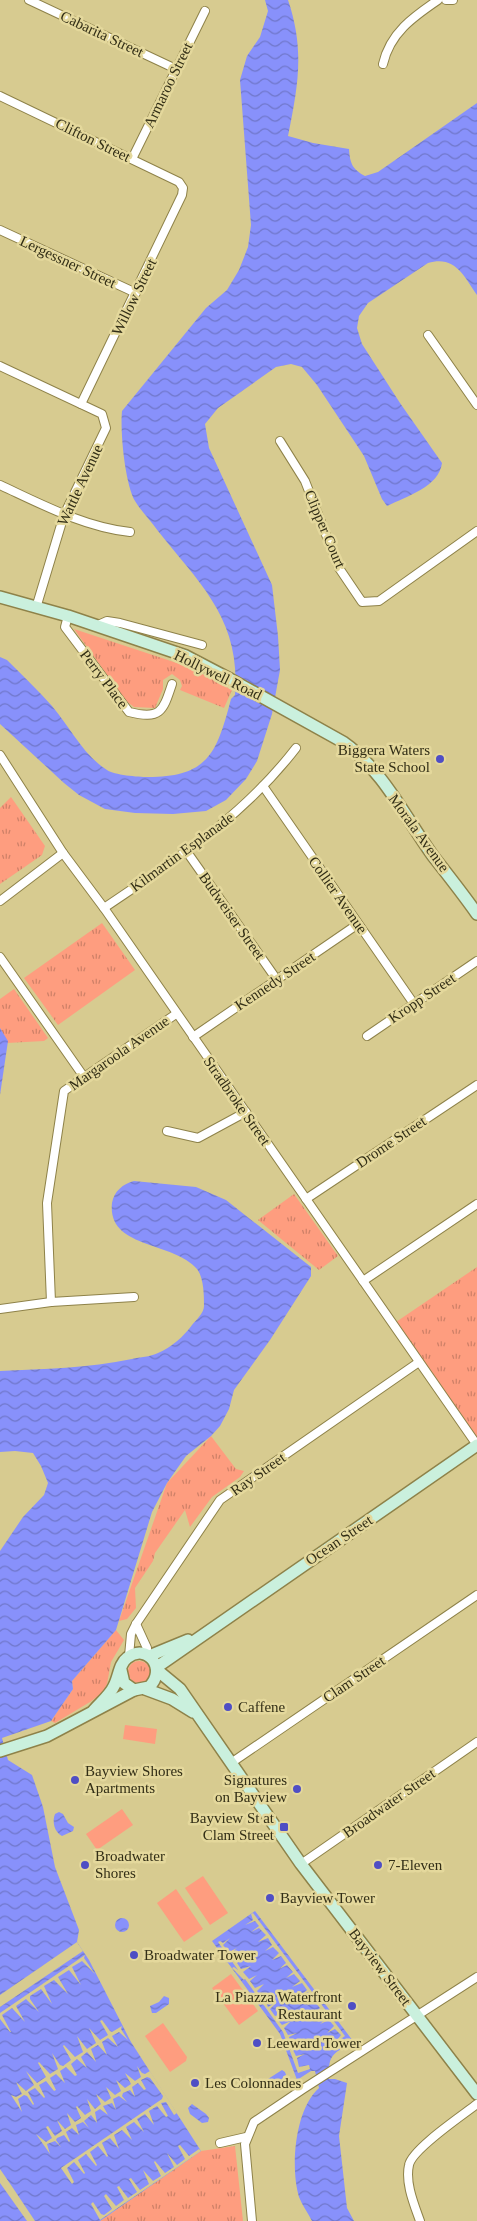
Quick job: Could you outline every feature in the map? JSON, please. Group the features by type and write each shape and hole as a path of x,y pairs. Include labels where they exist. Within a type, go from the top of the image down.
{"main road":[{"name":"Hollywell Road","path":"0,597 68,616 186,656 334,737"},
{"name":"Morala Avenue","path":"334,737 352,749 375,772 477,914"},
{"name":"Ocean Street","path":"157,1669 201,1634 477,1445"},
{"name":"Ocean Street","path":"148,1656 201,1634"},
{"path":"4,1750 47,1736 155,1680 157,1669 148,1656 138,1653 129,1656 123,1662 114,1687 94,1710"},
{"path":"178,1654 173,1668 180,1689"},
{"name":"Bayview Street","path":"157,1669 180,1689 301,1864 477,2094"},
{"path":"120,1670 124,1683 140,1689"},
{"name":"Bayview Street","path":"140,1689 172,1699 198,1716"}],"street":[{"name":"Cabarita Street","path":"29,0 176,69"},
{"path":"383,64 386,50 394,36 416,15 438,0"},
{"path":"446,0 453,0"},
{"name":"Armaroo Street","path":"132,159 204,12"},
{"name":"Clifton Street","path":"0,96 179,182 184,188"},
{"name":"Willow Street","path":"81,404 136,293 184,188"},
{"name":"Lergessner Street","path":"0,230 136,293"},
{"path":"428,335 477,405"},
{"name":"Wattle Avenue","path":"0,366 102,414 106,428 64,515 36,608"},
{"name":"Clipper Court","path":"280,441 304,481 339,568 362,602 379,601 477,531"},
{"path":"0,485 64,515 116,531 130,532"},
{"name":"Perry Place","path":"68,616 66,627 129,712 158,713 164,707 172,684"},
{"name":"Hollywell Road","path":"96,626 108,621 120,623 202,644"},
{"name":"Kilmartin Esplanade","path":"104,908 187,852 225,823 263,786 296,748"},
{"name":"Stradbroke Street","path":"0,756 63,853 104,908 477,1445"},
{"name":"Collier Avenue","path":"263,786 414,1004"},
{"name":"Budweiser Street","path":"187,852 277,980"},
{"path":"0,901 63,853"},
{"name":"Kennedy Street","path":"193,1037 358,924"},
{"path":"0,957 84,1077"},
{"name":"Kropp Street","path":"367,1036 477,961"},
{"name":"Margaroola Avenue","path":"51,1302 46,1203 64,1091 176,1014"},
{"name":"Drome Street","path":"306,1199 477,1085"},
{"path":"167,1130 198,1138 246,1112"},
{"path":"363,1281 477,1204"},
{"path":"0,1309 51,1302 134,1297"},
{"name":"Ray Street","path":"129,1656 131,1634 136,1624 220,1500 419,1362"},
{"name":"Clam Street","path":"231,1763 477,1595"},
{"path":"136,1624 147,1648 148,1656"},
{"name":"Broadwater Street","path":"301,1864 477,1742"},
{"path":"252,2221 245,2144 246,2137 254,2122 477,1977"},
{"path":"420,2221 408,2182 409,2163 419,2149 477,2104"},
{"path":"220,2143 246,2137"}],"green space":[{"path":"74,629 189,667 232,690 224,708 180,690 182,686 180,680 172,674 163,680 163,689 155,708 134,707 126,701"},
{"path":"11,797 45,846 42,855 0,884 0,808"},
{"path":"102,923 135,970 58,1025 24,978"},
{"path":"14,989 48,1038 44,1041 7,1043 0,1028 0,999"},
{"path":"294,1194 338,1256 319,1270 258,1220"},
{"path":"477,1267 477,1437 474,1439 396,1322"},
{"path":"211,1436 236,1469 244,1471 240,1477 212,1497 190,1527 185,1510 155,1553 153,1561 135,1588 136,1608 127,1619 119,1621 167,1483"},
{"path":"116,1630 124,1640 111,1662 107,1684 102,1693 55,1723 51,1721 73,1689 72,1681"},
{"path":"135,1661 143,1661 150,1668 150,1676 143,1683 135,1683 128,1676 128,1668"},
{"path":"125,1725 157,1729 155,1744 123,1739"},
{"path":"122,1809 133,1825 97,1850 86,1834"},
{"path":"203,1876 228,1913 210,1925 185,1888"},
{"path":"176,1889 203,1929 184,1942 157,1903"},
{"path":"231,1974 258,2011 239,2025 212,1988"},
{"path":"163,2023 187,2057 186,2061 170,2072 145,2036"},
{"path":"235,2146 243,2221 100,2221 201,2151"}],"water":[{"path":"265,0 288,0 297,35 297,84 288,136 313,143 349,149 352,165 365,176 378,172 477,103 477,295 458,269 445,262 437,261 428,263 368,303 359,316 357,328 362,344 442,463 440,471 435,478 421,490 387,506 382,499 364,456 317,385 302,367 291,364 276,367 218,408 205,424 209,448 272,585 280,670 272,714 257,761 246,779 226,800 206,811 173,814 135,813 105,809 79,795 64,783 0,724 0,657 7,660 41,694 59,714 91,757 110,772 148,777 169,776 185,772 207,758 221,734 231,699 235,695 235,669 232,645 225,624 215,605 203,587 143,512 131,493 124,457 122,411 206,308 227,290 239,270 248,247 251,225 240,80 247,56 260,37 268,11"},
{"path":"0,1028 8,1041 0,1095"},
{"path":"134,1181 196,1187 226,1200 311,1267 311,1276 270,1340 234,1390 229,1409 220,1426 211,1436 186,1456 167,1483 152,1512 116,1630 72,1681 73,1689 51,1721 2,1738 8,1760 32,1775 43,1807 55,1867 79,1930 77,1942 89,1960 131,2042 201,2151 100,2221 0,2221 0,1551 23,1517 44,1495 48,1483 33,1453 0,1452 0,1371 82,1366 152,1355 163,1351 177,1341 201,1314 204,1309 204,1292 197,1269 173,1253 130,1237 120,1229 113,1218 112,1203 115,1195 123,1186"},
{"path":"59,1812 74,1827 73,1831 62,1836 55,1829 54,1823 55,1814"},
{"path":"255,1911 353,2041 336,2052 331,2059 329,2079 347,2083 339,2136 347,2208 354,2221 312,2221 302,2203 296,2185 295,2155 304,2110 311,2097 319,2088 315,2071 311,2071 297,2080 280,2034 212,1941"},
{"path":"119,1918 125,1918 129,1925 125,1932 119,1932 115,1928 115,1922"},
{"path":"164,1996 169,1998 169,2004 156,2013 152,2013 150,2006 159,2002"},
{"path":"282,2070 286,2075 275,2085 269,2086 268,2079"},
{"path":"192,2104 206,2114 209,2118 208,2122 202,2123 190,2114 188,2108"}],"pier":[{"path":"253,1913 345,2036 335,2043 341,2035 335,2029 327,2033 334,2026 329,2020 320,2024 327,2018 323,2011 313,2015 320,2008 314,2001 306,2006 313,1999 308,1992 299,1997 307,1990 302,1983 292,1987 300,1981 294,1974 286,1978 293,1972 287,1965 279,1969 286,1963 281,1956 272,1960 279,1953 273,1947 265,1951 272,1945 268,1938 258,1942 266,1935 259,1928 251,1932 259,1926 255,1921 245,1925 253,1920 251,1914"},
{"path":"230,1938 223,1945 229,1952 237,1948 230,1954 236,1961 244,1957 237,1963 241,1969 251,1966 243,1972 249,1979 257,1975 250,1981 255,1988 264,1984 257,1991 262,1998 271,1994 264,1999 268,2007 277,2002 270,2009 275,2016 284,2013 277,2019 282,2025 291,2021 284,2028 288,2035 297,2033 289,2037 291,2045 301,2043 292,2048 296,2056 305,2054 297,2058 299,2067 309,2065 310,2069 298,2073 283,2032 245,1979 232,1968 234,1967 238,1970 218,1942 223,1943"},
{"path":"77,1942 83,1951 0,2007 0,1995"},
{"path":"85,1955 84,1958 95,1974 82,1961 72,1967 81,1985 69,1970 58,1977 68,1994 54,1980 44,1986 52,2004 41,1989 30,1996 39,2012 26,1999 16,2006 25,2022 12,2008 2,2015 10,2032 0,2019 0,2013"},
{"path":"102,2020 112,2032 122,2026 121,2029 128,2040 119,2032 112,2036 118,2047 108,2038 102,2042 107,2055 98,2045 91,2049 96,2062 87,2052 81,2057 87,2068 77,2059 71,2064 77,2075 75,2076 66,2067 60,2071 65,2083 56,2074 50,2078 56,2090 54,2091 46,2081 39,2085 44,2098 35,2088 28,2092 33,2105 27,2096 24,2095 18,2099 22,2112 11,2095 16,2097 22,2094 16,2082 26,2091 34,2085 26,2071 37,2083 46,2077 39,2062 50,2074 58,2069 52,2053 60,2065 63,2066 71,2060 64,2045 75,2057 83,2052 77,2036 87,2049 96,2043 89,2028 100,2040 108,2035 100,2021"},
{"path":"137,2066 142,2073 145,2074 150,2071 177,2113 174,2115 166,2102 161,2103 168,2116 166,2117 157,2106 149,2111 154,2125 145,2114 137,2119 144,2132 134,2122 126,2127 132,2140 122,2130 114,2135 119,2149 110,2138 102,2143 107,2157 98,2146 90,2152 96,2166 86,2154 78,2160 84,2174 74,2162 67,2168 74,2182 72,2184 61,2168 162,2099 163,2096 150,2078 147,2077 141,2080 146,2089 144,2090 138,2083 132,2087 135,2097 130,2090 123,2093 122,2096 127,2102 119,2096 113,2099 116,2110 112,2103 103,2106 108,2115 100,2109 95,2112 97,2123 91,2115 84,2121 89,2128 83,2122 76,2125 79,2135 72,2128 66,2132 69,2142 64,2135 56,2140 61,2147 55,2141 47,2144 50,2154 36,2134 46,2142 52,2138 46,2127 48,2126 55,2136 62,2131 57,2120 65,2129 71,2125 67,2113 75,2122 81,2118 77,2106 85,2115 91,2111 87,2099 95,2109 101,2104 96,2094 105,2102 111,2098 106,2087 115,2095 121,2091 116,2080 125,2088 131,2084 125,2073 135,2081 141,2077"},
{"path":"180,2145 189,2156 199,2149 201,2151 100,2220 91,2204 93,2202 101,2214 104,2215 112,2209 104,2196 106,2194 116,2206 124,2200 117,2187 119,2186 128,2198 137,2192 129,2179 131,2178 140,2190 149,2184 143,2170 153,2181 161,2176 155,2161 165,2173 174,2167 167,2153 177,2165 185,2159 178,2146"},
{"path":"0,2169 35,2221 27,2221 0,2183"}],"place":[{"name":"Biggera Waters State School","path":"440,759"},
{"name":"Caffene","path":"228,1707"},
{"name":"Bayview Shores Apartments","path":"75,1780"},
{"name":"Signatures on Bayview","path":"297,1789"},
{"name":"Bayview St at Clam Street","path":"284,1827"},
{"name":"Broadwater Shores","path":"85,1865"},
{"name":"7-Eleven","path":"378,1865"},
{"name":"Bayview Tower","path":"270,1898"},
{"name":"Broadwater Tower","path":"134,1955"},
{"name":"La Piazza Waterfront Restaurant","path":"352,2006"},
{"name":"Leeward Tower","path":"257,2043"},
{"name":"Les Colonnades","path":"195,2083"}]}
